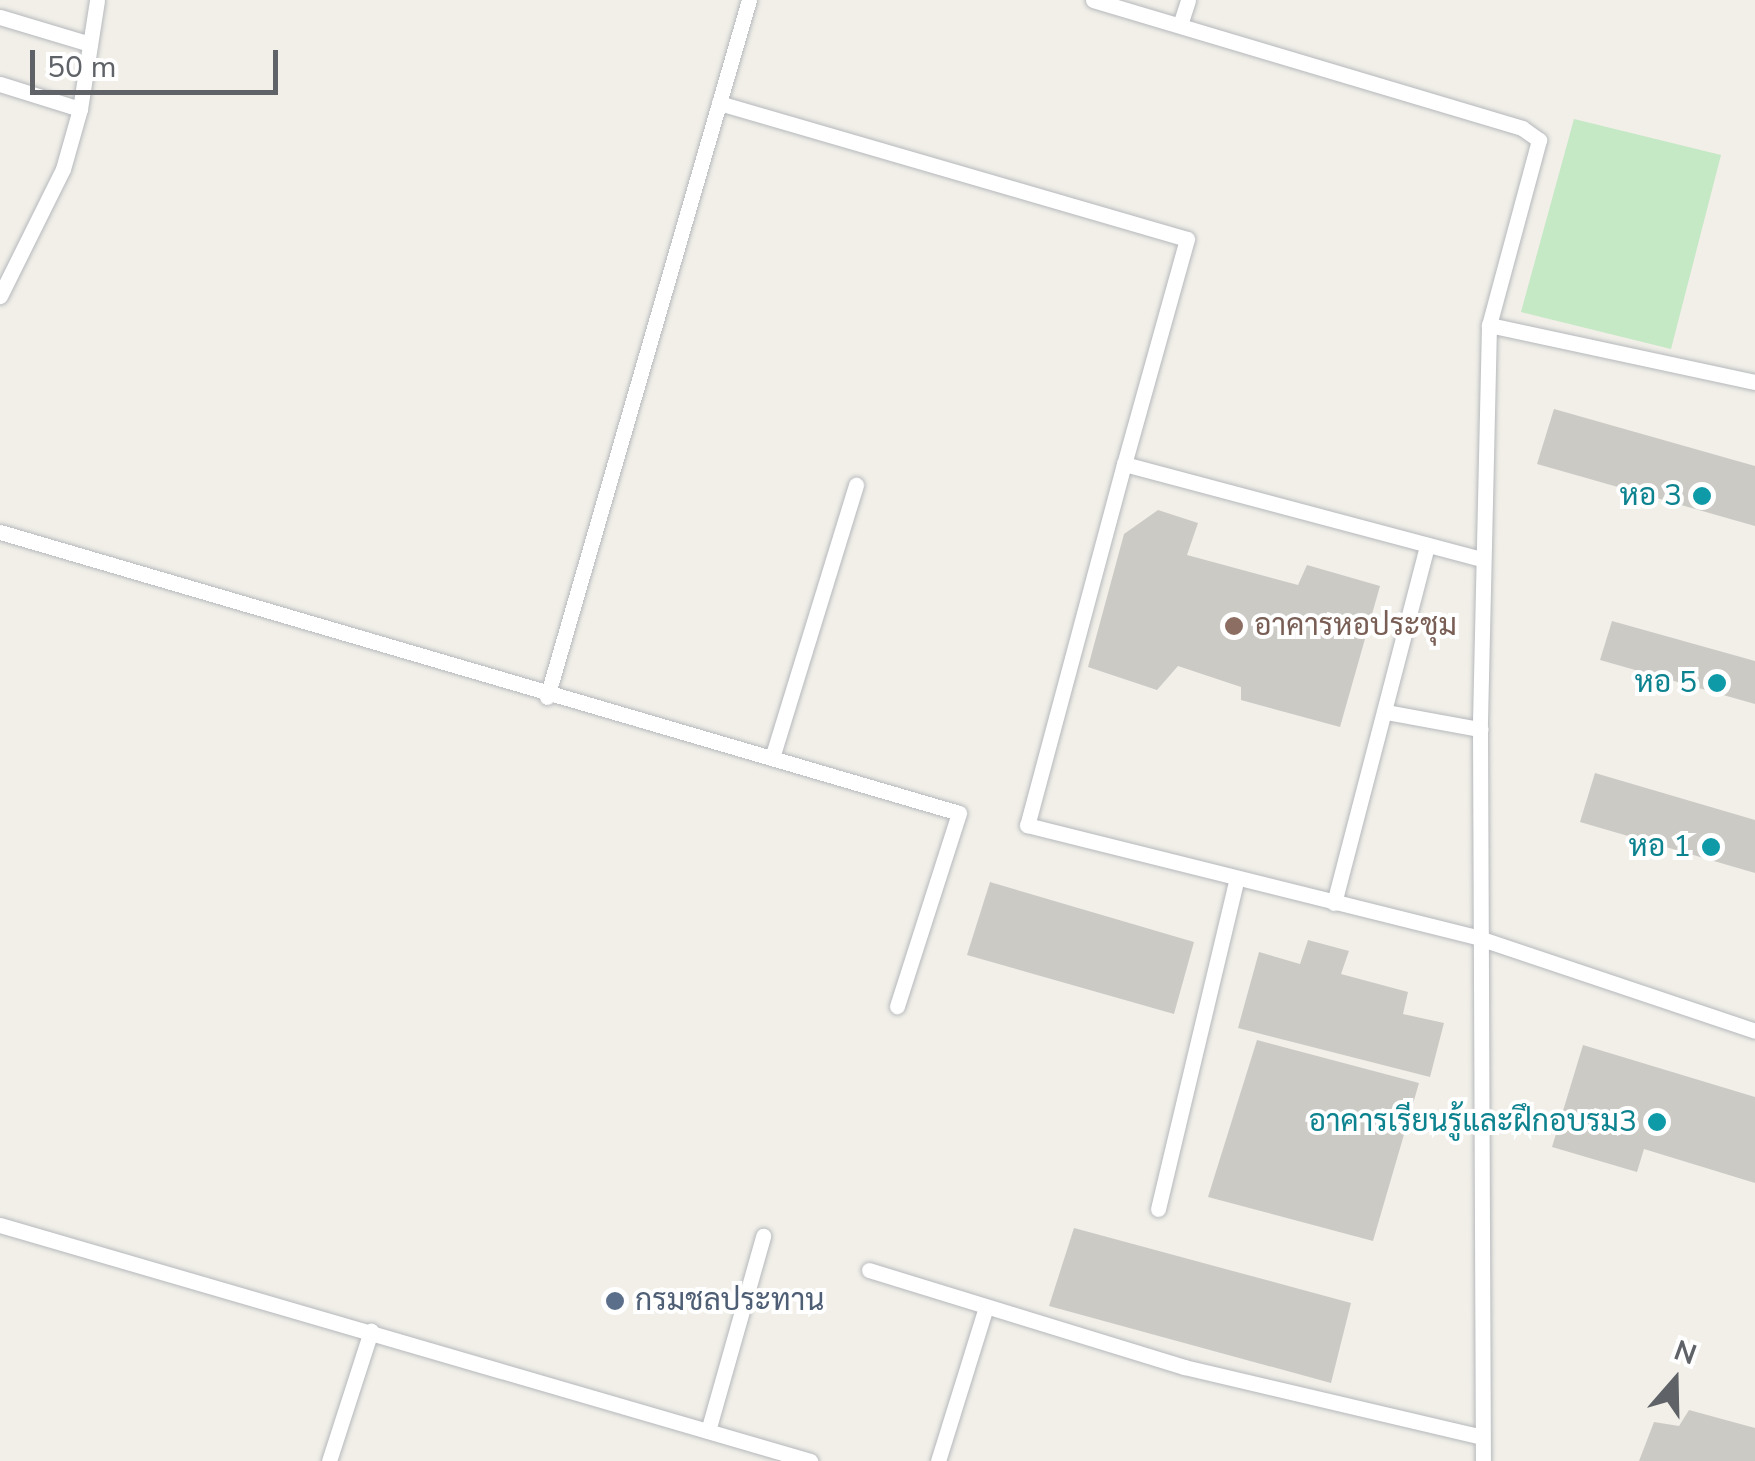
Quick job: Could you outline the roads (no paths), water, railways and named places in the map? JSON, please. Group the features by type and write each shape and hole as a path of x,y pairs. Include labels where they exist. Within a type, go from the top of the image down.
{"lane":[{"path":"0,296 63,170 80,109 97,0"},
{"path":"547,697 749,0"},
{"path":"1093,0 1522,128 1539,140 1489,324 1480,729 1482,1461"},
{"path":"1180,25 1188,0"},
{"path":"0,18 90,44"},
{"path":"0,84 80,109"},
{"path":"720,103 1187,238 1027,825 1479,938 1755,1031"},
{"path":"1489,324 1755,382"},
{"path":"1124,464 1482,559"},
{"path":"772,758 856,485"},
{"path":"0,532 547,697 958,813 897,1006"},
{"path":"1334,904 1427,545"},
{"path":"1386,712 1480,729"},
{"path":"1158,1208 1237,878"},
{"path":"0,1224 810,1461"},
{"path":"708,1431 763,1236"},
{"path":"869,1270 1184,1367 1482,1437"},
{"path":"938,1461 986,1308"},
{"path":"330,1461 371,1331"}],"place":[{"name":"หอ 3","path":"1702,496"},
{"name":"อาคารหอประชุม","path":"1234,626"},
{"name":"หอ 5","path":"1717,683"},
{"name":"หอ 1","path":"1711,847"},
{"name":"อาคารเรียนรู้และฝึกอบรม3","path":"1657,1122"},
{"name":"กรมชลประทาน","path":"615,1301"}]}
